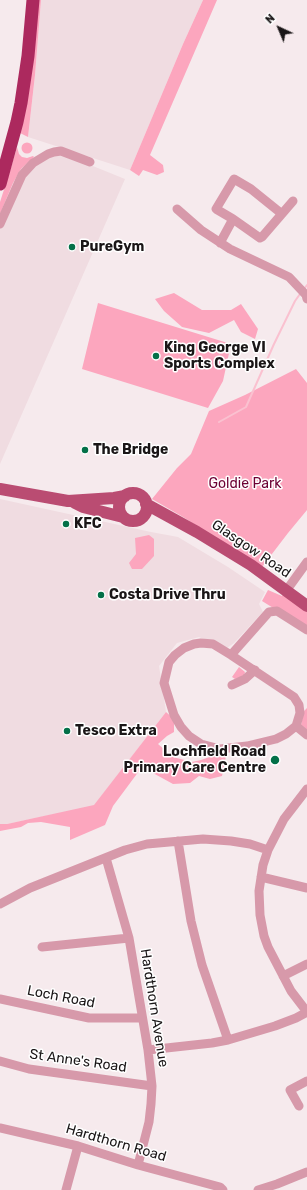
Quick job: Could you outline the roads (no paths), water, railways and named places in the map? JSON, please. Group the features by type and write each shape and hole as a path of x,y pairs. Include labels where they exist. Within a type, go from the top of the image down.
{"highway":[{"path":"0,184 20,109 28,56 32,0"}],"main road":[{"path":"0,489 68,501 83,507 133,521 142,517 146,511 146,504 143,498 137,494 129,494 114,498 68,501"},
{"path":"123,517 119,508 125,496"},
{"name":"Glasgow Road","path":"146,504 197,532 251,565 307,606"},
{"name":"Glasgow Road","path":"142,517 176,521"}],"street":[{"path":"0,224 22,175 40,158 54,152 61,151 90,162"},
{"path":"282,214 252,189 234,179 216,210 233,219 260,238 262,237 282,214 293,201"},
{"path":"177,209 183,221 201,230 230,249 289,277 307,297"},
{"path":"220,242 233,219"},
{"path":"286,591 307,562"},
{"path":"231,655 270,612 277,611 307,630"},
{"path":"201,643 212,644 255,670 294,697 299,705 300,713 296,726 286,734 272,741 220,749 201,744 189,736 181,727 174,715 164,683 169,662 184,648 201,643"},
{"path":"232,685 246,679 255,670"},
{"path":"296,726 307,735"},
{"path":"148,1050 228,1040 275,1026 307,1012 291,991 268,947 264,936 260,915 259,891 260,877 268,850 284,819 306,793"},
{"path":"0,904 30,888 125,850 147,844 203,839 250,844 268,850"},
{"path":"178,841 191,921 202,965 228,1040"},
{"name":"Hardthorn Avenue","path":"106,858 129,938 148,1050 152,1086 149,1122 138,1165"},
{"path":"260,877 307,888"},
{"path":"42,947 129,938"},
{"path":"283,976 307,964"},
{"name":"Loch Road","path":"0,999 89,1018 142,1018"},
{"name":"St Anne's Road","path":"0,1061 29,1069 152,1086"},
{"path":"299,1106 290,1090 307,1081"},
{"name":"Hardthorn Road","path":"0,1128 78,1146 138,1165 195,1180 223,1190"},
{"path":"66,1190 78,1146"},
{"path":"258,1190 278,1187 307,1172"}],"waterway":[{"path":"304,289 307,285"},
{"path":"219,422 246,407 274,344 295,301 300,294"}],"place":[{"name":"PureGym","path":"72,247"},
{"name":"King George VI Sports Complex","path":"156,356"},
{"name":"The Bridge","path":"85,450"},
{"name":"KFC","path":"66,524"},
{"name":"Costa Drive Thru","path":"101,595"},
{"name":"Tesco Extra","path":"67,731"},
{"name":"Lochfield Road Primary Care Centre","path":"275,760"}],"park label":[{"name":"Goldie Park","path":"245,484"}]}
